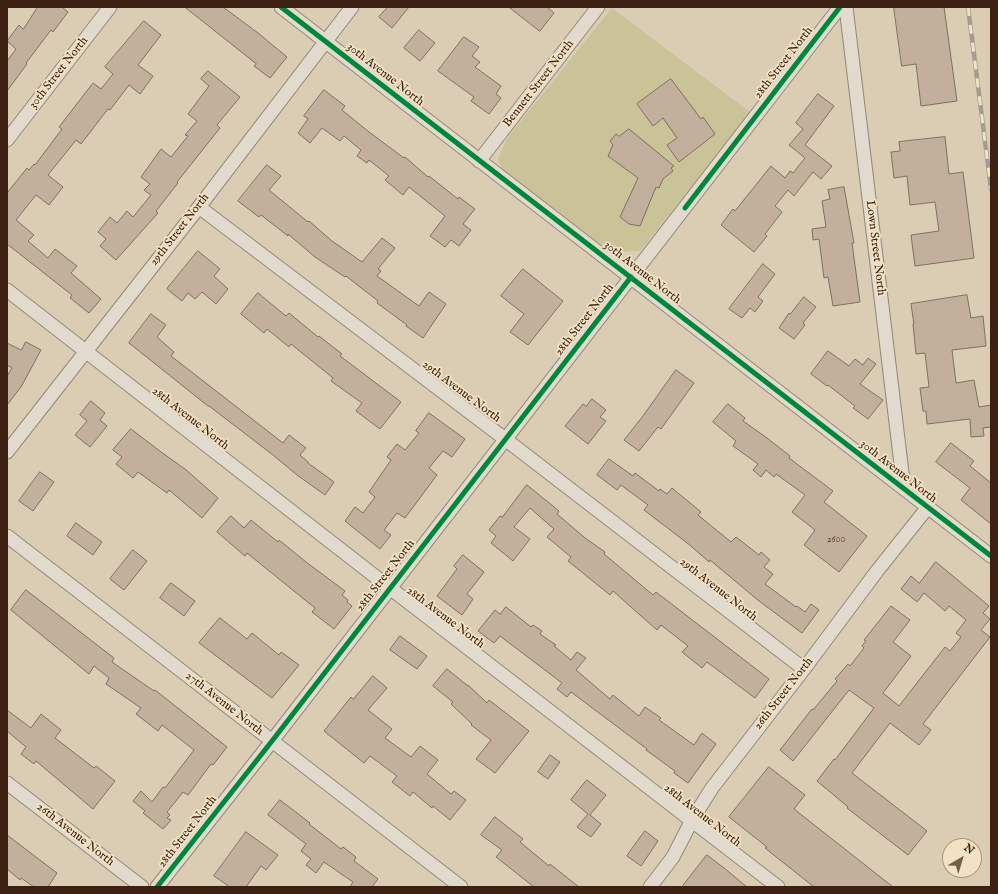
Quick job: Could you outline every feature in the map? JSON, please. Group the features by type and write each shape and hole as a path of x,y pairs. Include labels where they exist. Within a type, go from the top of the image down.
{"street":[{"name":"30th Street North","path":"7,140 110,7"},
{"name":"30th Avenue North","path":"281,7 991,556"},
{"name":"29th Street North","path":"7,452 199,207 352,7"},
{"name":"Bennett Street North","path":"479,161 598,7"},
{"name":"28th Street North","path":"157,887 272,741 840,7"},
{"name":"Lown Street North","path":"846,7 904,489"},
{"name":"29th Avenue North","path":"199,207 506,439 804,669"},
{"name":"28th Avenue North","path":"7,290 778,887"},
{"name":"26th Street North","path":"650,887 673,857 692,820 712,788 804,669 877,571 928,507"},
{"name":"27th Avenue North","path":"7,536 461,887"},
{"name":"26th Avenue North","path":"7,783 142,887"}],"shaded area":[{"path":"612,8 751,113 640,251 613,252 596,241 503,170 498,159 508,137"}],"building":[{"path":"38,7 62,7 68,12 53,32 51,30 7,91 7,61 16,49 7,41 19,25 23,29"},
{"path":"185,7 223,7 287,57 270,78 254,66 256,64"},
{"path":"388,7 409,7 392,28 379,17"},
{"path":"509,7 547,7 554,13 540,31"},
{"path":"894,7 944,7 957,101 921,106 916,64 902,66"},
{"path":"144,21 161,35 138,65 153,76 140,94 129,85 81,144 76,140 48,175 63,187 49,205 36,195 16,220 34,235 28,241 48,258 55,249 77,266 71,273 101,299 89,313 70,298 72,295 7,244 7,193 27,168 29,170 34,164 35,165 62,129 59,127 93,83 101,89 113,74 105,67"},
{"path":"419,30 435,43 420,61 404,48"},
{"path":"464,37 479,47 472,56 480,62 475,67 501,86 496,94 501,98 489,114 471,101 474,97 438,71"},
{"path":"208,71 240,97 217,125 220,128 156,211 158,213 116,260 100,246 106,239 98,232 110,217 117,223 127,211 133,217 151,195 144,190 150,184 141,177 161,149 171,157 188,136 185,135 197,121 188,114 209,86 201,79"},
{"path":"671,79 701,119 703,117 715,134 679,162 667,145 677,138 663,118 653,126 637,104"},
{"path":"324,90 345,106 342,110 369,132 404,158 405,157 428,177 429,176 458,199 459,197 475,209 463,224 471,230 459,246 451,240 445,247 430,236 445,216 409,187 403,195 385,180 389,176 369,160 367,163 357,156 361,150 344,136 340,141 322,128 310,143 298,133 308,119 304,116"},
{"path":"818,94 834,106 805,145 832,166 821,179 813,172 794,196 788,190 775,206 782,212 765,234 767,236 754,252 721,225 733,209 735,211 771,166 785,178 790,171 793,173 805,158 789,145 803,129 796,123"},
{"path":"629,129 674,166 671,168 673,171 663,179 659,188 656,187 640,226 629,224 620,217 638,178 608,156 613,145 610,141 616,134 619,136"},
{"path":"945,137 949,174 963,172 974,258 915,266 911,235 939,231 935,202 910,205 907,176 894,178 891,152 900,151 899,142"},
{"path":"267,165 281,176 269,190 332,241 362,262 382,238 395,248 378,269 381,271 377,276 419,306 429,292 446,304 423,338 377,303 378,301 346,276 345,277 315,257 288,234 288,236 261,215 259,217 238,201"},
{"path":"844,187 854,243 852,243 860,302 833,306 828,277 824,278 819,239 813,240 812,229 826,227 822,201 830,199 828,190"},
{"path":"198,251 220,269 214,276 228,289 216,304 202,292 195,299 188,293 182,301 167,289"},
{"path":"763,264 775,274 758,297 763,301 755,312 750,308 742,318 729,309"},
{"path":"523,269 563,301 528,345 510,332 524,314 501,296"},
{"path":"258,293 286,316 289,313 318,337 319,336 342,354 340,356 401,402 380,429 356,411 362,403 331,381 333,378 291,344 289,347 267,329 264,333 241,314"},
{"path":"967,295 971,318 983,316 986,346 952,350 956,383 974,380 979,407 991,405 991,427 983,428 984,436 971,437 970,419 927,424 926,411 923,411 920,388 929,387 925,353 916,354 911,304"},
{"path":"804,297 816,307 803,323 805,325 794,339 779,328 789,313 790,314"},
{"path":"151,314 166,325 157,337 174,352 171,356 283,443 289,435 306,448 300,455 308,463 334,482 325,495 208,406 129,343"},
{"path":"26,342 41,350 21,387 7,405 7,376 12,368 7,365 7,343 21,350"},
{"path":"828,351 849,366 855,359 863,365 868,358 876,364 860,384 883,400 868,419 853,408 855,406 811,374"},
{"path":"676,370 694,383 661,429 658,427 639,451 624,440"},
{"path":"592,399 606,410 600,417 606,421 588,444 565,426 583,404 586,406"},
{"path":"91,401 105,413 100,420 107,426 90,447 75,435 87,421 80,415"},
{"path":"728,404 745,418 743,421 767,438 790,456 789,458 833,491 824,502 867,536 839,572 804,545 815,530 792,512 805,495 776,474 774,477 766,470 761,477 753,470 758,464 733,446 736,441 713,422"},
{"path":"429,413 465,439 452,457 443,451 429,468 437,475 405,518 397,513 384,530 391,535 380,549 345,521 355,507 363,513 375,497 369,492 391,460 387,457 397,444 405,450 419,433 416,431"},
{"path":"131,429 185,469 218,498 202,518 169,490 167,493 138,472 133,478 116,464 122,457 113,450"},
{"path":"951,443 974,461 970,466 991,483 991,524 961,500 970,488 936,462"},
{"path":"609,459 633,476 635,473 659,491 660,489 667,494 672,488 701,512 698,515 731,542 736,537 759,555 761,552 770,560 764,567 773,574 765,584 805,612 811,604 819,610 802,633 644,510 648,505 621,485 617,490 597,475"},
{"path":"40,472 54,482 33,511 19,501"},
{"path":"527,485 559,511 557,514 585,538 605,552 604,554 653,595 656,592 769,679 755,698 707,662 702,668 682,652 688,646 661,625 657,630 613,591 610,595 568,561 571,557 547,537 554,529 530,508 514,527 530,539 513,561 491,543 496,536 489,530 500,516 502,517"},
{"path":"231,516 244,528 251,520 278,542 279,540 345,591 342,595 352,606 334,629 312,612 315,608 247,553 245,556 217,532"},
{"path":"76,523 102,542 93,555 67,536"},
{"path":"133,550 147,561 124,590 110,579"},
{"path":"463,555 484,572 467,594 473,599 462,615 437,596 457,569 454,566"},
{"path":"936,562 989,606 983,613 990,619 981,630 990,637 923,724 931,730 919,745 890,723 852,773 927,831 908,855 847,808 848,807 817,781 834,759 835,760 874,708 849,690 793,761 780,750 812,709 813,710 837,681 835,679 848,664 850,666 864,648 862,646 866,641 864,640 891,606 910,620 893,642 911,656 883,693 899,706 945,647 950,651 961,637 956,633 966,620 949,606 945,611 924,593 917,602 901,589 911,576 919,583"},
{"path":"171,583 195,601 184,616 160,598"},
{"path":"26,590 114,658 112,662 154,691 155,690 227,747 213,765 211,764 188,795 183,792 167,812 170,815 167,818 171,820 163,829 143,813 145,811 133,801 141,791 152,802 163,787 165,788 194,750 162,725 158,731 136,714 141,708 106,684 109,678 94,666 89,674 11,610"},
{"path":"506,607 531,627 533,625 542,631 540,634 556,645 554,646 571,660 577,652 586,658 576,670 610,699 613,695 639,716 645,707 661,718 659,720 694,745 702,733 716,744 688,783 674,773 675,771 646,750 647,749 571,692 567,697 557,689 562,683 500,636 494,643 478,631 495,610 500,614"},
{"path":"220,618 247,639 252,633 279,655 281,652 299,665 272,698 199,643"},
{"path":"400,636 427,656 417,669 390,650"},
{"path":"447,669 468,685 487,703 489,700 529,731 495,773 476,759 491,740 471,725 472,724 451,704 453,702 433,686"},
{"path":"373,676 387,688 368,710 392,729 385,738 411,757 420,746 438,760 427,774 451,794 454,791 466,800 450,820 433,806 432,808 413,792 410,796 392,782 397,776 370,756 364,763 324,731 351,697 353,699"},
{"path":"7,710 31,728 41,714 61,730 55,738 94,768 96,766 115,781 93,809 36,761 34,764 21,754 26,747 7,731"},
{"path":"550,755 560,762 548,779 538,772"},
{"path":"769,767 805,795 794,809 893,887 814,887 729,817"},
{"path":"587,780 606,795 590,815 601,824 591,837 577,827 588,814 571,800"},
{"path":"280,800 341,849 343,847 356,857 354,861 378,879 372,887 350,887 353,882 324,862 316,873 306,865 311,859 301,851 306,844 268,815"},
{"path":"495,817 523,839 520,842 549,866 550,864 579,887 534,887 496,857 502,850 481,835"},
{"path":"645,831 658,841 641,866 627,856"},
{"path":"246,832 278,855 266,870 261,866 246,887 230,887 214,876"},
{"path":"7,835 57,873 48,887 34,887 21,878 20,880 7,869"},
{"path":"707,855 724,868 747,887 682,887"}],"railway":[{"path":"968,7 991,189"}],"cycle path":[{"path":"281,7 991,556"},
{"path":"685,208 840,7"},
{"path":"157,887 272,741 631,277"}]}
